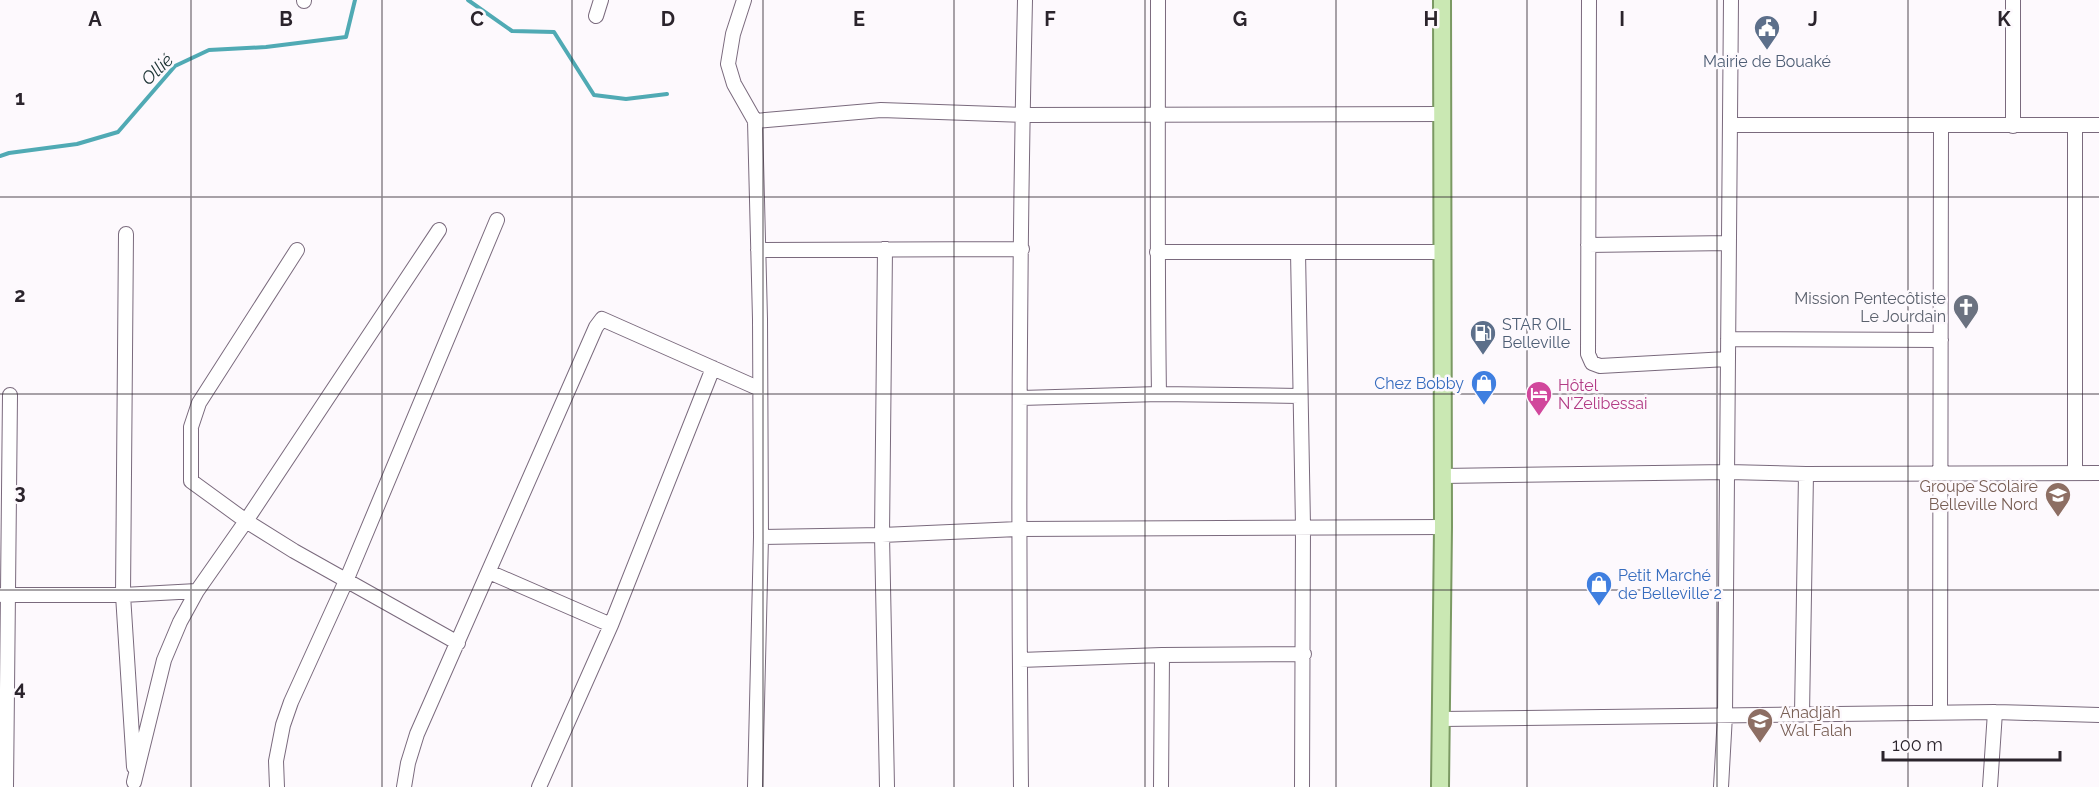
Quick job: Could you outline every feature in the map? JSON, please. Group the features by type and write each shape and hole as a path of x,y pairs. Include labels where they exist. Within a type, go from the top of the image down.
{"main road":[{"path":"1440,787 1443,527 1442,0"}],"street":[{"path":"596,16 602,0"},
{"path":"744,0 733,34 728,64 734,84 755,121 761,537 755,787"},
{"path":"1021,787 1022,115 1025,0"},
{"path":"1158,0 1159,394"},
{"path":"1589,0 1588,354 1592,363 1600,366 1726,360"},
{"path":"1721,787 1725,715 1728,472 1726,360 1731,0"},
{"path":"2013,0 2013,126"},
{"path":"755,121 881,110 1022,115 1442,114"},
{"path":"1730,125 2099,125"},
{"path":"1940,713 1941,126"},
{"path":"2075,126 2075,473"},
{"path":"277,787 276,761 283,725 291,702 346,581 497,220"},
{"path":"134,784 164,660 180,622 197,591 439,230"},
{"path":"126,234 123,595 134,784"},
{"path":"1588,244 1729,243"},
{"path":"297,249 199,402 191,427 191,481 246,521 346,581 458,643"},
{"path":"885,249 882,535 887,787"},
{"path":"758,250 1022,249"},
{"path":"1157,252 1442,252"},
{"path":"1298,252 1304,654 1302,787"},
{"path":"404,787 408,763 417,735 596,327 602,319 760,389"},
{"path":"1728,339 1941,340"},
{"path":"539,787 610,625 713,368"},
{"path":"1021,398 1159,394 1299,396"},
{"path":"6,787 4,595 10,395"},
{"path":"1442,476 1728,472 2099,473"},
{"path":"1802,714 1806,474"},
{"path":"761,537 1020,529 1443,527"},
{"path":"489,572 610,625"},
{"path":"4,595 123,595 197,591"},
{"path":"1020,660 1162,655 1304,654"},
{"path":"1161,787 1162,655"},
{"path":"1442,718 1995,712 2099,715"},
{"path":"1990,787 1995,712"}],"waterway":[{"name":"Ollié","path":"0,156 77,144 118,132 175,66 209,50 266,47 346,37 355,0"},
{"name":"Ollié","path":"468,0 512,31 554,32 594,95 626,99 667,94"}],"place":[{"name":"Mairie de Bouaké","path":"1767,51"},
{"name":"Mission Pentecôtiste Le Jourdain","path":"1966,330"},
{"name":"STAR OIL Belleville","path":"1483,356"},
{"name":"Chez Bobby","path":"1484,406"},
{"name":"Hôtel N'Zelibessai","path":"1539,417"},
{"name":"Groupe Scolaire Belleville Nord","path":"2058,518"},
{"name":"Petit Marché de Belleville 2","path":"1599,607"},
{"name":"Anadjah Wal Falah","path":"1760,744"}]}
